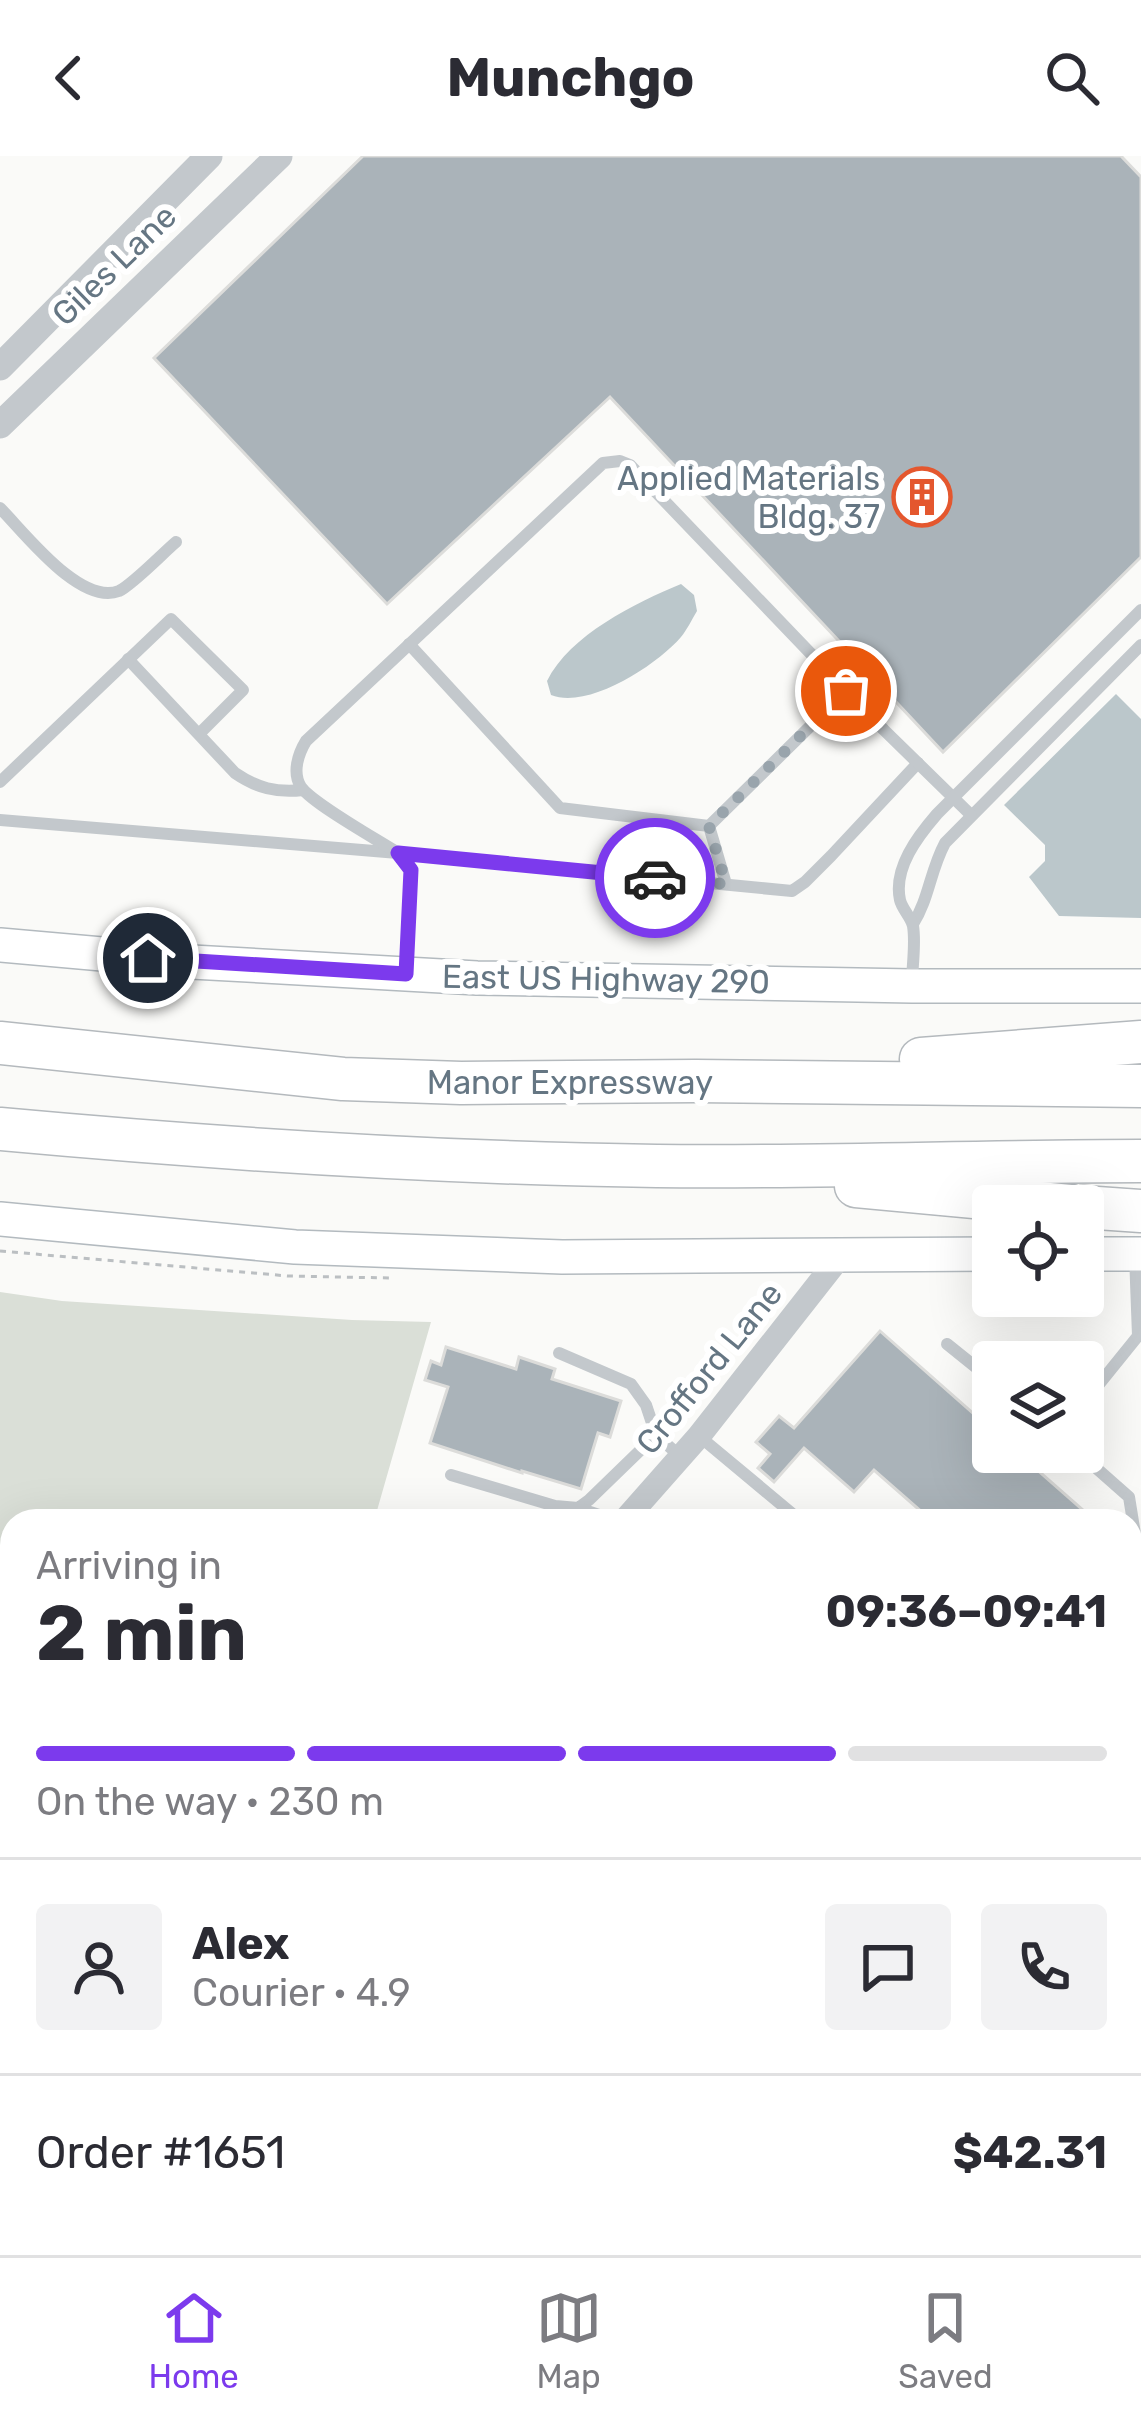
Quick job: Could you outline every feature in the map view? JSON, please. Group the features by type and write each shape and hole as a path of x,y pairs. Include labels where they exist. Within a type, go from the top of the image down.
{"highway":[{"path":"696,1081 1141,1042"},
{"name":"Manor Expressway","path":"0,1043 344,1079 461,1084 696,1081 1141,1086"},
{"path":"0,1129 142,1142 657,1166 1141,1161"},
{"path":"657,1166 972,1197"},
{"path":"1104,1208 1141,1211"}],"main road":[{"name":"East US Highway 290","path":"0,945 192,962 500,978 1141,986"},
{"path":"0,1219 296,1247 562,1257 972,1254"},
{"path":"1104,1254 1138,1254"}],"street":[{"name":"Giles Lane","path":"0,367 208,156"},
{"path":"218,156 245,188"},
{"name":"Giles Lane","path":"0,425 279,156"},
{"name":"Crofford Lane","path":"631,1509 699,1436 842,1255"}],"lane":[{"path":"406,974 411,870 398,853 303,790 296,772 299,752 603,463 631,465 971,815"},
{"path":"0,508 72,581 104,593 120,591 176,542"},
{"path":"912,986 913,924 900,902 908,853 954,797 1140,613"},
{"path":"0,782 171,619 243,690 200,733"},
{"path":"409,644 560,808 709,826"},
{"path":"913,924 924,907 935,860 945,843 1141,645"},
{"path":"128,659 235,773 255,786 303,790"},
{"path":"709,826 846,691"},
{"path":"0,820 792,891 918,763"},
{"path":"709,826 726,884"},
{"path":"1104,1378 1138,1336 1138,1254"},
{"path":"947,1344 972,1365"},
{"path":"560,1353 631,1384 646,1405 656,1435 681,1457"},
{"path":"578,1508 656,1435"},
{"path":"699,1436 787,1509"},
{"path":"1102,1473 1129,1496 1131,1509"},
{"path":"451,1475 555,1506 581,1509"}],"shaded area":[{"path":"681,584 694,595 697,611 670,648 639,672 602,691 566,698 551,695 547,681 557,664 587,635"},
{"path":"1116,694 1141,719 1141,918 1059,916 1029,877 1045,861 1045,845 1004,805"},
{"path":"0,1292 62,1301 431,1322 377,1509 0,1509"}],"building":[{"name":"Applied Materials Bldg. 37","path":"363,156 1121,156 1141,177 1141,557 943,752 610,397 387,604 154,358"},
{"path":"880,1331 972,1412 972,1473 1041,1473 1082,1509 918,1509 874,1470 854,1492 804,1448 774,1482 758,1468 770,1454 756,1442 779,1416 794,1428"},
{"path":"446,1347 516,1369 519,1357 555,1369 552,1379 621,1401 610,1437 598,1433 581,1489 430,1443 448,1387 425,1380 431,1361 441,1365"}],"way so far":[{"path":"655,878 726,884 709,826 846,691"}],"place":[{"name":"Applied Materials Bldg. 37","path":"922,497"}],"route":[{"path":"148,958 406,974 411,870 398,853 655,878"}]}
